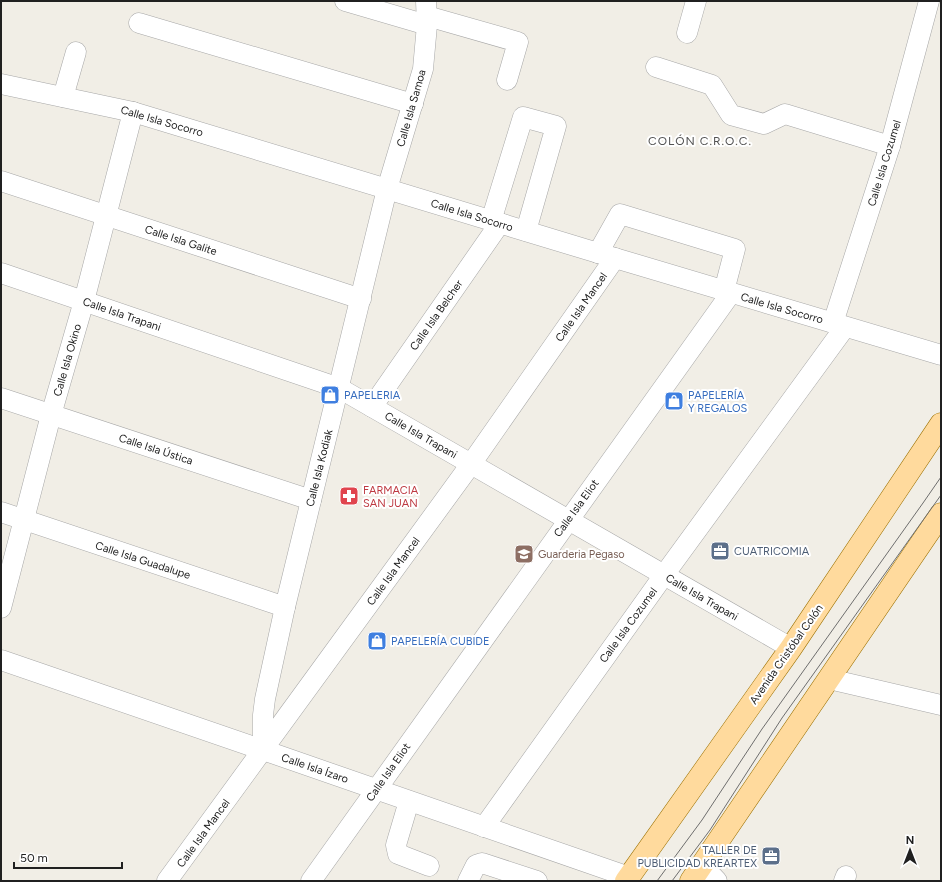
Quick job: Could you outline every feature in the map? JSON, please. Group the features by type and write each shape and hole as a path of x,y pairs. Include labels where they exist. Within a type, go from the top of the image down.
{"main road":[{"name":"Avenida Cristóbal Colón","path":"627,879 791,648 941,424"},
{"path":"703,876 829,679 941,514"}],"street":[{"path":"345,1 427,14 518,42 507,80"},
{"path":"687,33 696,1"},
{"name":"Calle Isla Cozumel","path":"484,827 664,575 839,325 890,146 929,1"},
{"name":"Calle Isla Samoa","path":"387,189 423,69 427,14"},
{"path":"139,23 413,104"},
{"path":"63,97 76,52"},
{"path":"656,67 712,85 731,115 764,124 785,114 890,146"},
{"name":"Calle Isla Socorro","path":"1,84 132,112 606,256 941,355"},
{"name":"Calle Isla Okino","path":"1,608 51,415 84,301 132,112"},
{"name":"Calle Isla Belcher","path":"372,407 496,222 523,117 556,126 526,231"},
{"name":"Calle Isla Galite","path":"1,181 361,299"},
{"name":"Calle Isla Kodiak","path":"263,750 263,715 265,699 285,607 387,189"},
{"name":"Calle Isla Mancel","path":"167,881 471,464 606,256 620,214 735,249 727,292"},
{"name":"Calle Isla Trapani","path":"1,273 339,388 791,648"},
{"name":"Calle Isla Eliot","path":"311,881 568,520 727,292"},
{"name":"Calle Isla Ústica","path":"1,398 311,500"},
{"name":"Calle Isla Guadalupe","path":"1,512 285,607"},
{"name":"Calle Isla Ízaro","path":"1,660 376,789 627,879"},
{"path":"829,679 941,705"},
{"path":"409,801 396,845 398,854 429,866"},
{"path":"468,881 476,865 482,863 537,881"}],"tram line":[{"path":"657,881 702,820 762,729 941,477"},
{"path":"672,881 710,830 782,718 941,495"}],"place":[{"name":"PAPELERIA","path":"330,395"},
{"name":"PAPELERÍA Y REGALOS","path":"674,401"},
{"name":"FARMACIA SAN JUAN","path":"349,496"},
{"name":"CUATRICOMIA","path":"720,551"},
{"name":"Guarderia Pegaso","path":"524,554"},
{"name":"PAPELERÍA CUBIDE","path":"377,641"},
{"name":"TALLER DE PUBLICIDAD KREARTEX","path":"771,856"}],"district":[{"name":"COLÓN C.R.O.C.","path":"700,141"}]}
